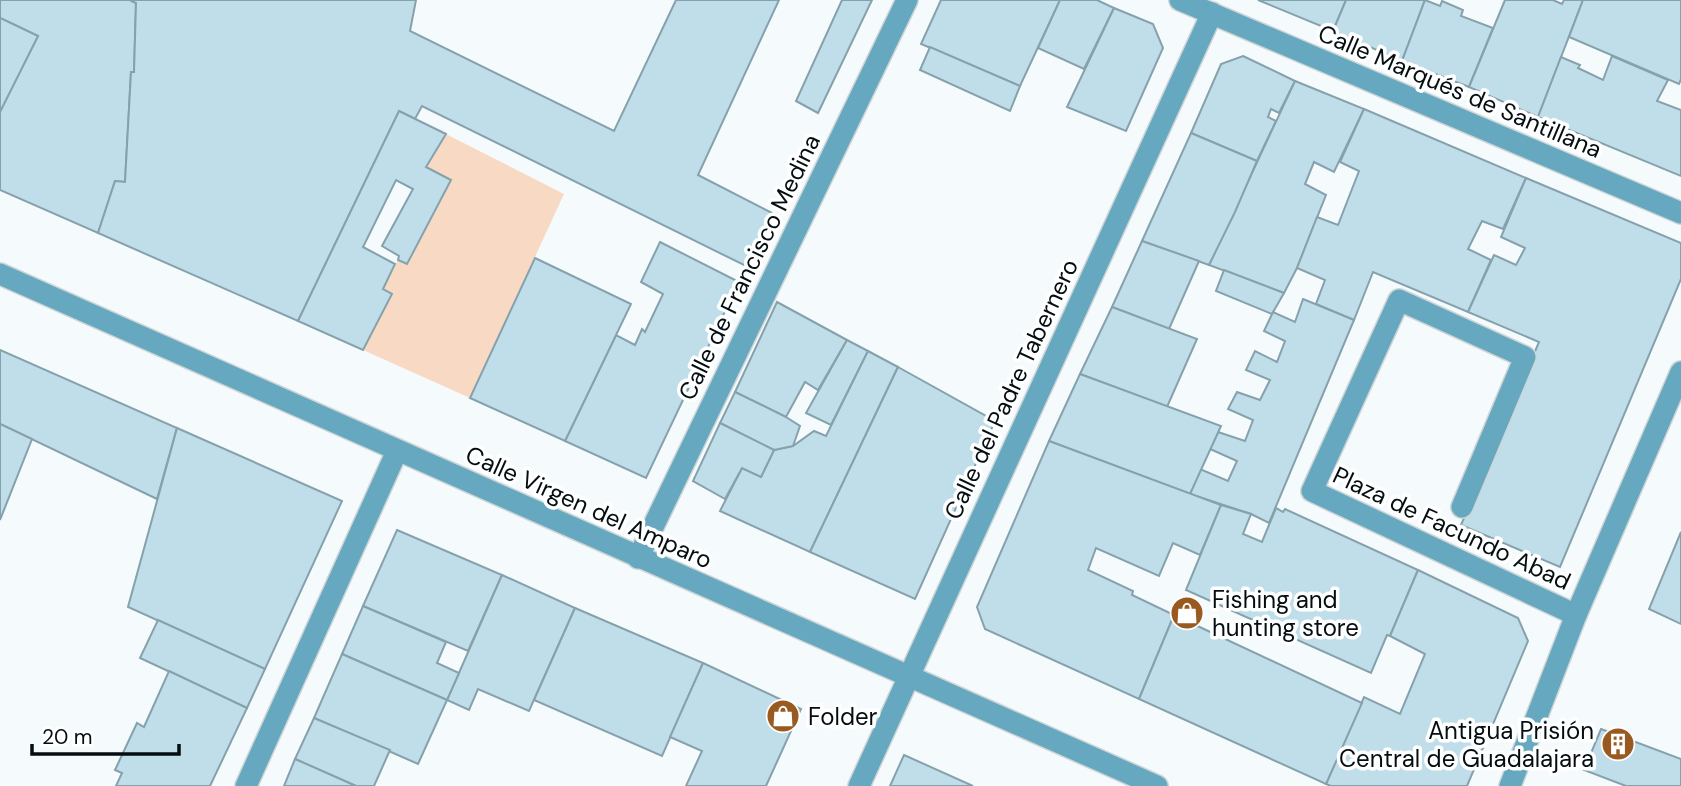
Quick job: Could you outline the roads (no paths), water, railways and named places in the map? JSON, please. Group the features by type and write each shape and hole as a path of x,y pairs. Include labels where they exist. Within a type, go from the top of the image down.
{"street":[{"name":"Calle de Francisco Medina","path":"638,558 906,0"},
{"name":"Calle Marqués de Santillana","path":"1180,0 1681,213"},
{"name":"Calle del Padre Tabernero","path":"859,786 1212,13"},
{"name":"Calle Virgen del Amparo","path":"0,274 1157,786"},
{"name":"Plaza de Facundo Abad","path":"1462,507 1525,357 1399,300 1312,491 1576,615"},
{"path":"1510,786 1576,615 1681,372"},
{"path":"246,786 397,451"}],"place":[{"name":"Fishing and hunting store","path":"1187,613"},
{"name":"Folder","path":"783,716"},
{"name":"Antigua Prisión Central de Guadalajara","path":"1618,744"}]}
